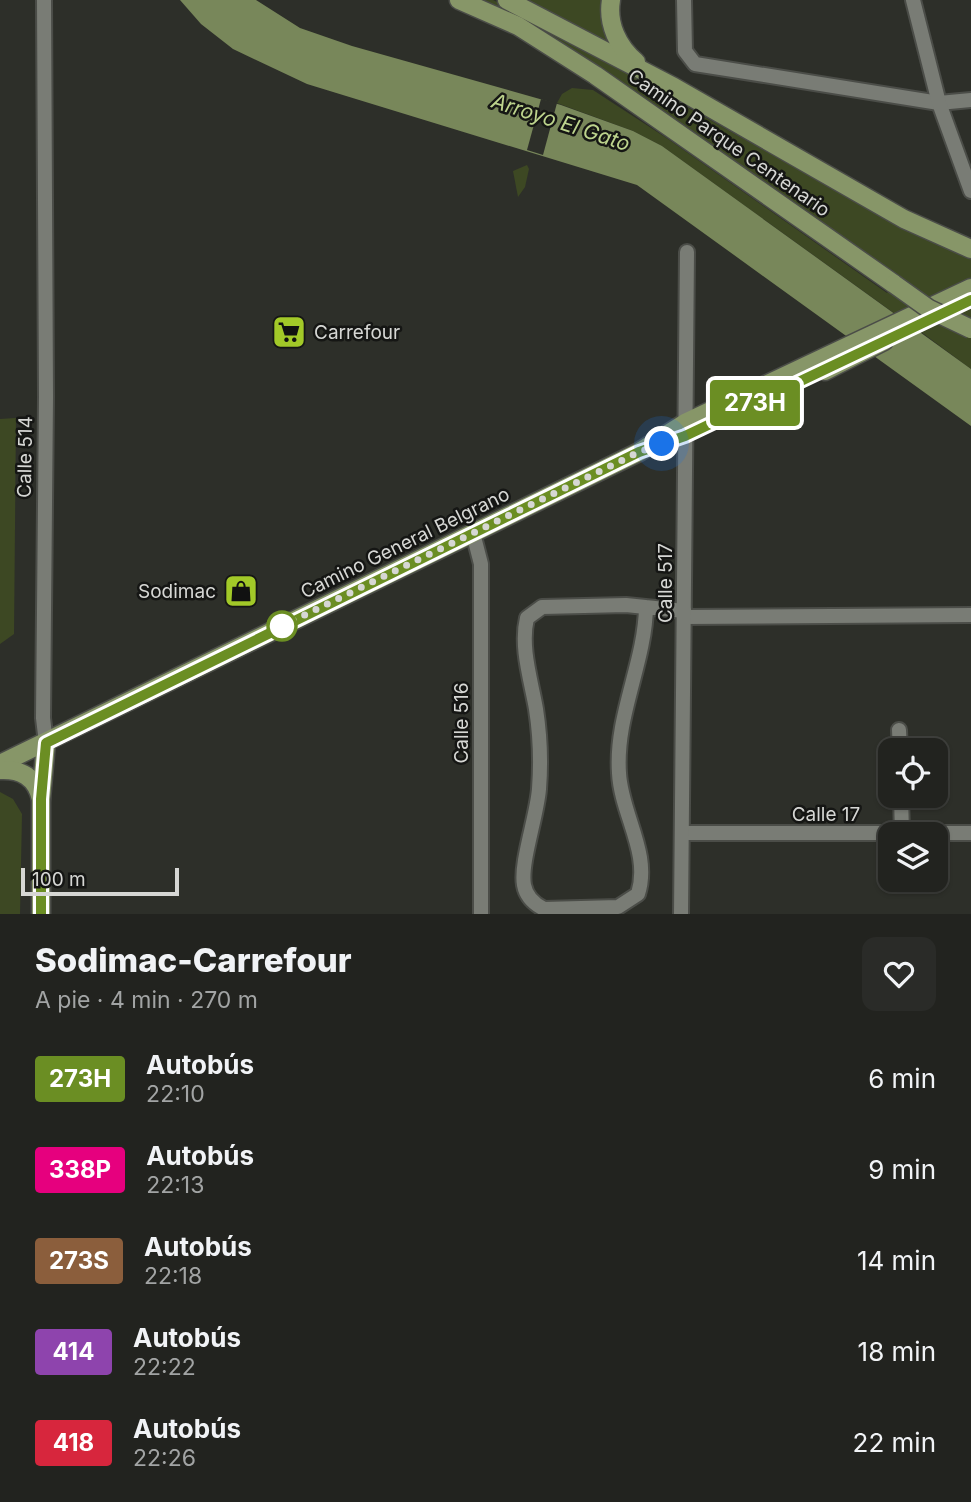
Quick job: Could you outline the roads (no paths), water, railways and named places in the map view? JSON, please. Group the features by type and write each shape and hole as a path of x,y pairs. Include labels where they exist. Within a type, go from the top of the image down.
{"main road":[{"name":"Camino Parque Centenario","path":"459,0 518,26 595,75 929,309 971,329"},
{"name":"Camino Parque Centenario","path":"507,0 659,79 904,219 971,249"},
{"path":"611,0 612,24 620,45 659,79"},
{"name":"Camino General Belgrano","path":"685,429 854,357 971,288"},
{"name":"Camino General Belgrano","path":"0,764 639,452 836,352 971,300"},
{"name":"Calle 514","path":"41,914 41,799 46,743"},
{"path":"0,770 27,775 36,785 41,799"}],"street":[{"name":"Calle 514","path":"44,0 46,397 43,718 46,743"},
{"path":"684,0 685,51 695,64 939,103 971,100"},
{"path":"914,0 939,103 971,191"},
{"name":"Calle 517","path":"681,914 687,252"},
{"name":"Calle 516","path":"473,533 481,554 481,914"},
{"path":"646,607 642,650 619,751 620,788 643,871 638,894 618,907 544,908 536,904 524,887 536,818 540,769 537,713 524,639 527,618 542,607 646,607 684,614 971,615"},
{"path":"899,730 899,738"},
{"name":"Calle 17","path":"682,833 878,834"},
{"name":"Calle 17","path":"948,833 971,833"}],"water":[{"name":"Arroyo El Gato","path":"180,0 256,0 300,28 352,46 561,105 633,131 662,146 971,369 971,426 637,185 307,84 233,49 201,24"}],"place":[{"name":"Carrefour","path":"289,332"},
{"name":"Sodimac","path":"241,591"}]}
